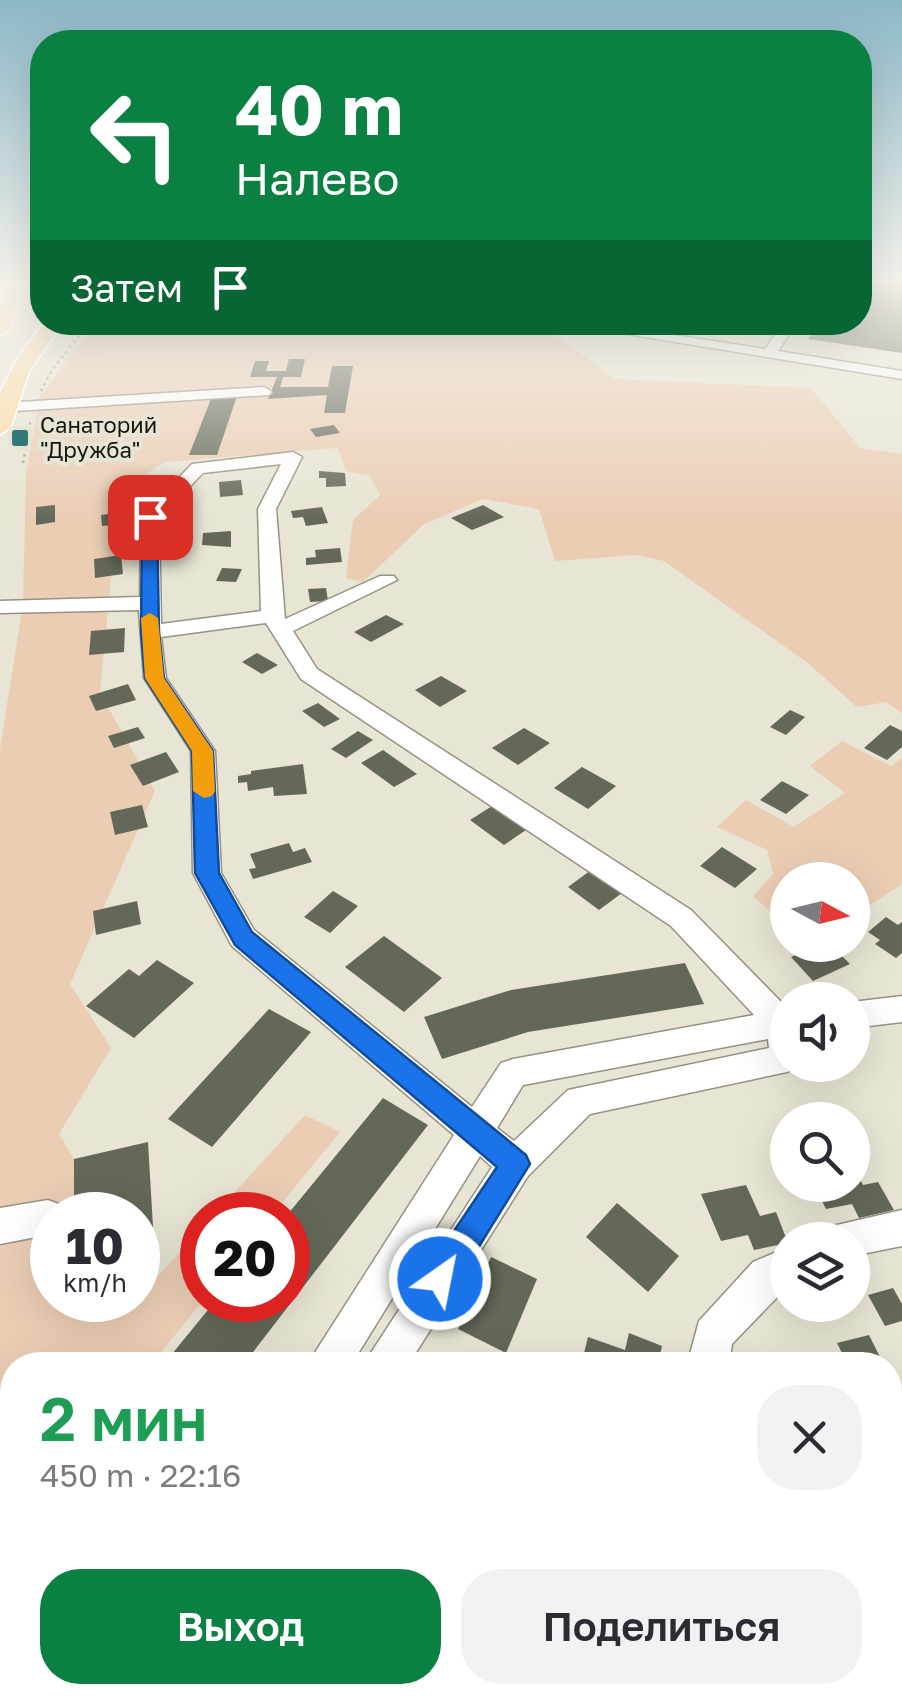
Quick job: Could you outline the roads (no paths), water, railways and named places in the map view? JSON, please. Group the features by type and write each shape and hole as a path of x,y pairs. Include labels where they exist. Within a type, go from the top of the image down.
{"main road":[{"path":"2,418 23,362"},
{"path":"15,380 31,362"}],"street":[{"path":"818,362 902,375"},
{"path":"2,418 264,392"},
{"path":"516,1164 244,938 207,873 202,751 155,678 150,618 150,517 198,468 293,457 267,509 276,623 309,674 681,918 770,1009"},
{"path":"0,607 93,602 150,618 276,623 388,580"},
{"path":"870,1013 902,1009"},
{"path":"336,1352 513,1073 770,1026"},
{"path":"393,1352 516,1164 580,1101 770,1062"},
{"path":"0,1226 30,1221"},
{"path":"870,1234 902,1228"},
{"path":"710,1352 713,1336 770,1275"}],"place":[{"name":"Санаторий \"Дружба\"","path":"20,438"}]}
